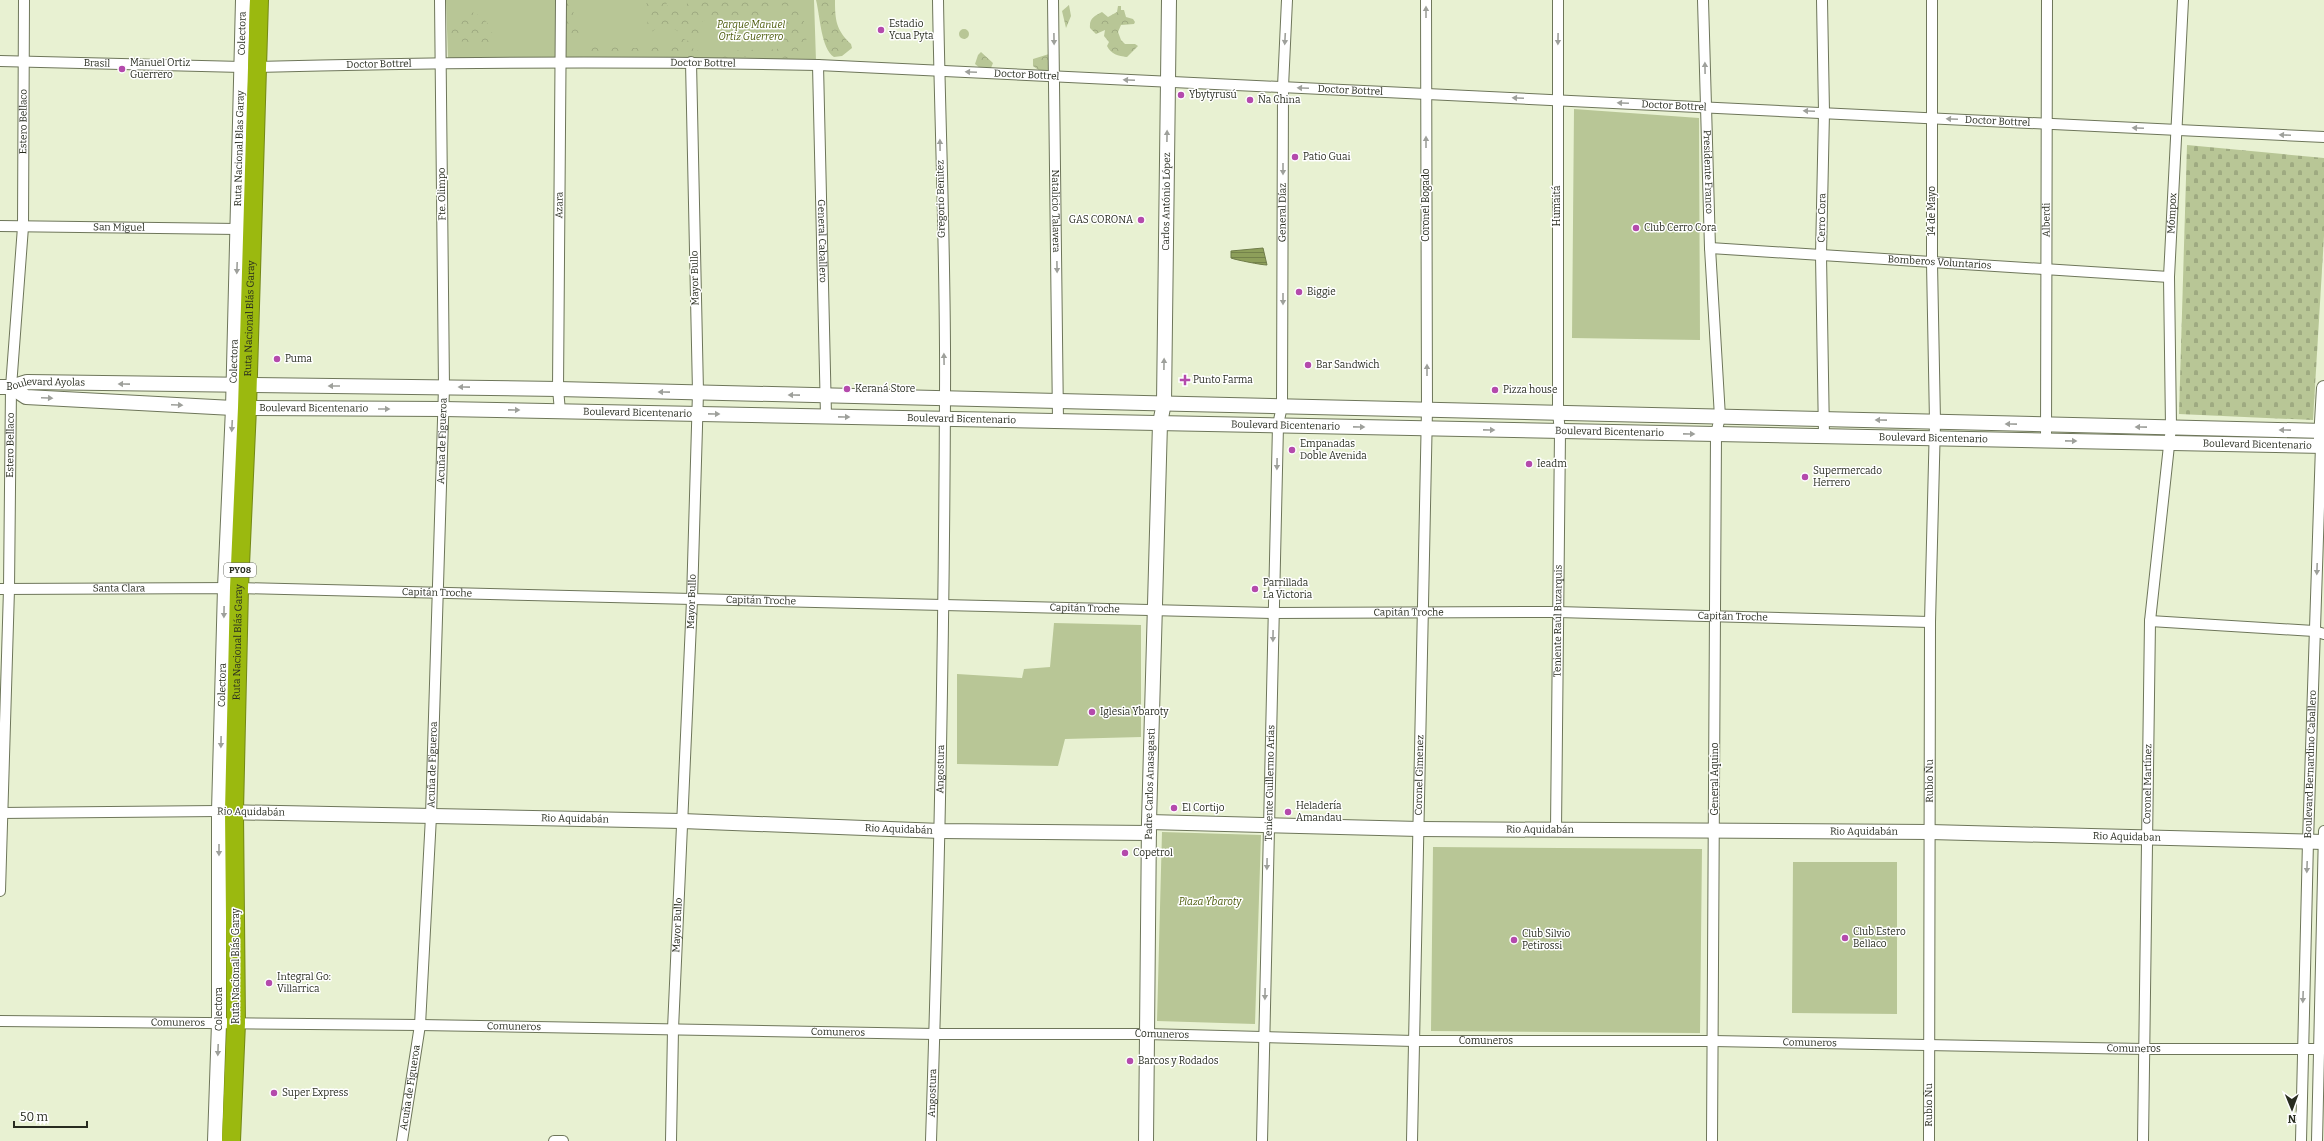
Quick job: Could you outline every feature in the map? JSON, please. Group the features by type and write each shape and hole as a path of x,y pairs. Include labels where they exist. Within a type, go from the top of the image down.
{"highway":[{"name":"Ruta Nacional Blás Garay","path":"231,1141 228,1023 227,812 232,588 240,408 249,67 259,0"}],"main road":[{"name":"Colectora","path":"243,0 249,67"},
{"name":"Carlos António López","path":"1164,403 1169,0"},
{"name":"Ruta Nacional Blas Garay","path":"238,229 249,67"},
{"name":"Colectora","path":"238,229 240,386"},
{"name":"Boulevard Ayolas","path":"5,387 27,382 240,386"},
{"name":"Boulevard Bicentenario","path":"240,386 444,387 698,392 2322,431"},
{"name":"Boulevard Ayolas","path":"5,387 26,397 240,408"},
{"name":"Boulevard Bernardino Caballero","path":"2323,446 2322,431 2324,388"},
{"name":"Padre Carlos Anasagasti","path":"1146,1141 1149,827 1160,423 1164,403"},
{"name":"Boulevard Bicentenario","path":"240,408 560,411 2323,446"},
{"name":"Rio Aquidabán","path":"227,812 682,821 941,831 1268,826 1419,829 1930,832"},
{"name":"Rio Aquidaban","path":"1930,832 2146,836 2324,842"},
{"name":"Colectora","path":"215,1141 228,1023"}],"street":[{"name":"Estero Bellaco","path":"0,890 5,387 23,227 24,0"},
{"name":"Fte. Olimpo","path":"440,0 444,387"},
{"name":"Azara","path":"560,411 558,389 562,63 561,0"},
{"name":"Gregorio Benitez","path":"938,0 945,398"},
{"name":"Natalicio Talavera","path":"1053,0 1058,421"},
{"name":"General Díaz","path":"1278,425 1282,406 1283,87 1287,0"},
{"name":"Coronel Bogado","path":"1426,0 1427,409"},
{"name":"Humaitá","path":"1558,0 1558,412"},
{"name":"Presidente Franco","path":"1703,0 1710,248 1720,417"},
{"name":"Cerro Cora","path":"1822,0 1824,112 1821,255 1824,436"},
{"name":"14 de Mayo","path":"1932,0 1932,263 1935,422"},
{"name":"Alberdi","path":"2046,441 2048,270 2047,0"},
{"name":"Mómpox","path":"2171,428 2169,277 2183,0"},
{"name":"Brasil","path":"0,61 249,67"},
{"name":"Doctor Bottrel","path":"249,67 440,62 691,62 818,65 2324,137"},
{"name":"Mayor Bullo","path":"671,1141 673,1029 692,600 698,392 691,62"},
{"name":"General Caballero","path":"818,65 826,416"},
{"name":"San Miguel","path":"0,226 238,229"},
{"name":"Bomberos Voluntarios","path":"1710,248 2169,277"},
{"name":"Acuña de Figueroa","path":"402,1141 420,1024 431,816 439,594 444,387"},
{"name":"Angostura","path":"931,1141 941,831 945,398"},
{"name":"Coronel Gimenez","path":"1412,1141 1427,409"},
{"name":"Teniente Raúl Buzarquis","path":"1556,830 1560,432 1558,412"},
{"name":"General Aquino","path":"1712,1141 1715,830 1716,434 1720,417"},
{"name":"Rubio Ñu","path":"1928,1141 1930,622 1935,422"},
{"name":"Teniente Guillermo Arias","path":"1262,1141 1278,425"},
{"name":"Coronel Martínez","path":"2143,1141 2150,621 2171,428"},
{"name":"Boulevard Bernardino Caballero","path":"2301,1141 2308,841 2319,633 2323,446"},
{"name":"Santa Clara","path":"4,589 232,588"},
{"name":"Capitán Troche","path":"232,588 1155,611 1273,613 1557,612 1715,615 1930,622"},
{"path":"2150,621 2319,633"},
{"name":"Rio Aquidabán","path":"1,812 227,812"},
{"name":"Boulevard Bernardino Caballero","path":"2317,1141 2322,1049 2324,831"},
{"name":"Comuneros","path":"0,1021 420,1024 935,1034 1146,1034 1414,1041 1713,1041 2144,1049 2322,1049"},
{"path":"554,1141 563,1141"}],"green space":[{"name":"Parque Manuel Ortiz Guerrero","path":"446,0 814,0 816,61 448,58"},
{"path":"566,0 582,0 574,12 581,30 573,39 568,37 569,28 565,17"},
{"path":"648,0 665,0 669,9 685,7 689,0 705,2 800,0 790,6 777,5 760,15 746,20 740,20 738,17 731,21 723,18 707,18 697,26 700,33 697,40 687,37 670,27 665,26 659,27 648,34 646,31 648,19 645,7"},
{"path":"816,0 835,0 837,24 842,34 851,44 852,48 842,56 834,57 826,47"},
{"path":"1069,5 1071,16 1066,28 1062,11"},
{"path":"1118,6 1121,6 1121,10 1124,10 1126,17 1133,19 1135,22 1134,24 1121,25 1118,32 1121,40 1125,44 1135,44 1138,46 1127,57 1115,54 1109,49 1107,46 1109,42 1104,36 1105,30 1096,34 1090,28 1090,22 1095,16 1102,12 1108,17 1117,12"},
{"path":"467,11 479,16 488,24 493,35 491,48 455,40 449,32 452,25"},
{"path":"793,11 797,11 801,16 807,36 803,50 793,59 772,56 716,58 691,51 577,52 591,43 617,47 647,48 663,45 675,38 680,37 690,42 694,50 709,53 733,52 745,48 757,51 777,49 783,42 787,21"},
{"path":"962,29 966,29 968,30 968,38 962,39 959,36 959,32"},
{"path":"981,52 993,63 991,68 980,68 975,64 978,55"},
{"path":"1049,54 1050,71 1044,74 1033,66 1033,59"},
{"name":"Club Cerro Cora","path":"1574,109 1699,118 1700,340 1572,338"},
{"path":"2187,145 2324,158 2324,236 2313,420 2179,414"},
{"path":"1054,623 1141,625 1141,737 1065,739 1058,766 957,764 957,674 1022,678 1024,669 1050,667"},
{"name":"Plaza Ybaroty","path":"1162,832 1261,835 1255,1024 1157,1021"},
{"path":"1433,847 1702,849 1700,1033 1431,1031"},
{"name":"Club Estero Bellaco","path":"1793,862 1897,862 1897,1014 1792,1013"}],"shaded area":[{"path":"1263,248 1267,265 1231,258 1231,251"}],"place":[{"name":"Estadio Ycua Pyta","path":"881,30"},
{"name":"Manuel Ortiz Guerrero","path":"122,69"},
{"name":"Ybytyrusú","path":"1181,95"},
{"name":"Ña China","path":"1250,100"},
{"name":"Patio Guai","path":"1295,157"},
{"name":"GAS CORONA","path":"1141,220"},
{"name":"Club Cerro Cora","path":"1636,228"},
{"name":"Biggie","path":"1299,292"},
{"name":"Puma","path":"277,359"},
{"name":"Bar Sandwich","path":"1308,365"},
{"name":"Punto Farma","path":"1185,380"},
{"name":"Keraná Store","path":"847,389"},
{"name":"Pizza house","path":"1495,390"},
{"name":"Empanadas Doble Avenida","path":"1292,450"},
{"name":"Ieadm","path":"1529,464"},
{"name":"Supermercado Herrero","path":"1805,477"},
{"name":"Parrillada La Victoria","path":"1255,589"},
{"name":"Iglesia Ybaroty","path":"1092,712"},
{"name":"El Cortijo","path":"1174,808"},
{"name":"Heladería Amandau","path":"1288,812"},
{"name":"Copetrol","path":"1125,853"},
{"name":"Club Estero Bellaco","path":"1845,938"},
{"name":"Club Silvio Petirossi","path":"1514,940"},
{"name":"Integral Go: Villarrica","path":"269,983"},
{"name":"Barcos y Rodados","path":"1130,1061"},
{"name":"Super Express","path":"274,1093"}]}
